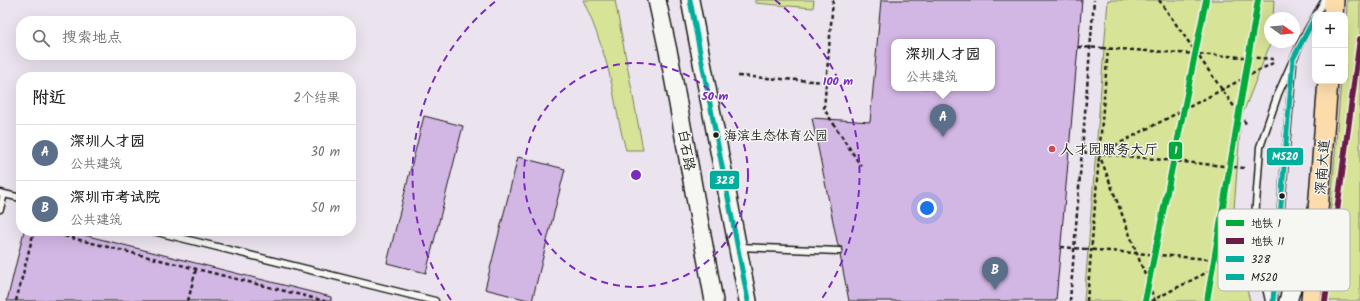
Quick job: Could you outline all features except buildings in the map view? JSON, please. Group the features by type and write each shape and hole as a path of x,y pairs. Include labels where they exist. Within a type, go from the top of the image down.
{"main road":[{"name":"白石路","path":"657,0 672,68 714,301"},
{"path":"690,0 748,301"},
{"path":"1333,12 1334,0"},
{"name":"深南大道","path":"1319,209 1328,84"},
{"path":"1316,209 1320,195"},
{"path":"1288,301 1291,291"},
{"name":"深南大道","path":"1310,301 1311,291"}],"lane":[{"path":"1318,12 1325,0"},
{"path":"1255,209 1260,147 1268,122 1293,59 1312,23"},
{"path":"1281,209 1293,59"},
{"path":"0,209 2,194 16,197"},
{"path":"173,236 435,301"},
{"path":"738,247 839,251"},
{"path":"1267,291 1269,301"},
{"path":"1273,301 1274,291"}],"path":[{"path":"833,0 824,109 861,166"},
{"path":"1070,301 1094,0"},
{"path":"1159,0 1247,125"},
{"path":"1078,47 1275,59"},
{"path":"1087,301 1108,48"},
{"path":"1099,154 1273,63"},
{"path":"738,76 826,82"},
{"path":"1069,152 1094,153 1244,168"},
{"path":"1099,154 1153,301 1218,266"},
{"path":"16,301 33,236"},
{"path":"64,236 325,301"},
{"path":"1061,247 1218,259"},
{"path":"188,301 196,269"}],"green space":[{"path":"583,0 615,0 643,150 626,150 620,128 608,67 597,33"},
{"path":"755,0 814,0 813,8 755,3"},
{"path":"1108,0 1274,0 1273,12 1264,12 1264,48 1269,48 1241,118 1234,209 1218,209 1218,291 1247,291 1250,301 1084,301"},
{"path":"1347,0 1360,0 1360,301 1323,301 1324,291 1350,291 1350,209 1331,209 1341,84 1348,84"}],"metro line":[{"name":"1","path":"1145,301 1206,0"},
{"name":"1","path":"1223,209 1258,0"},
{"name":"11","path":"1337,209 1360,39"},
{"name":"1","path":"1207,301 1218,236"},
{"name":"11","path":"1325,301 1326,291"}],"transit line":[{"name":"328","path":"690,0 748,301"},
{"name":"M520","path":"1281,209 1293,59 1312,23"},
{"name":"M520","path":"1273,301 1274,291"}],"place":[{"name":"海滨生态体育公园","path":"716,135"},
{"name":"深圳人才园","path":"943,137"},
{"name":"人才园服务大厅","path":"1052,149"},
{"name":"深圳市考试院","path":"995,290"}]}
